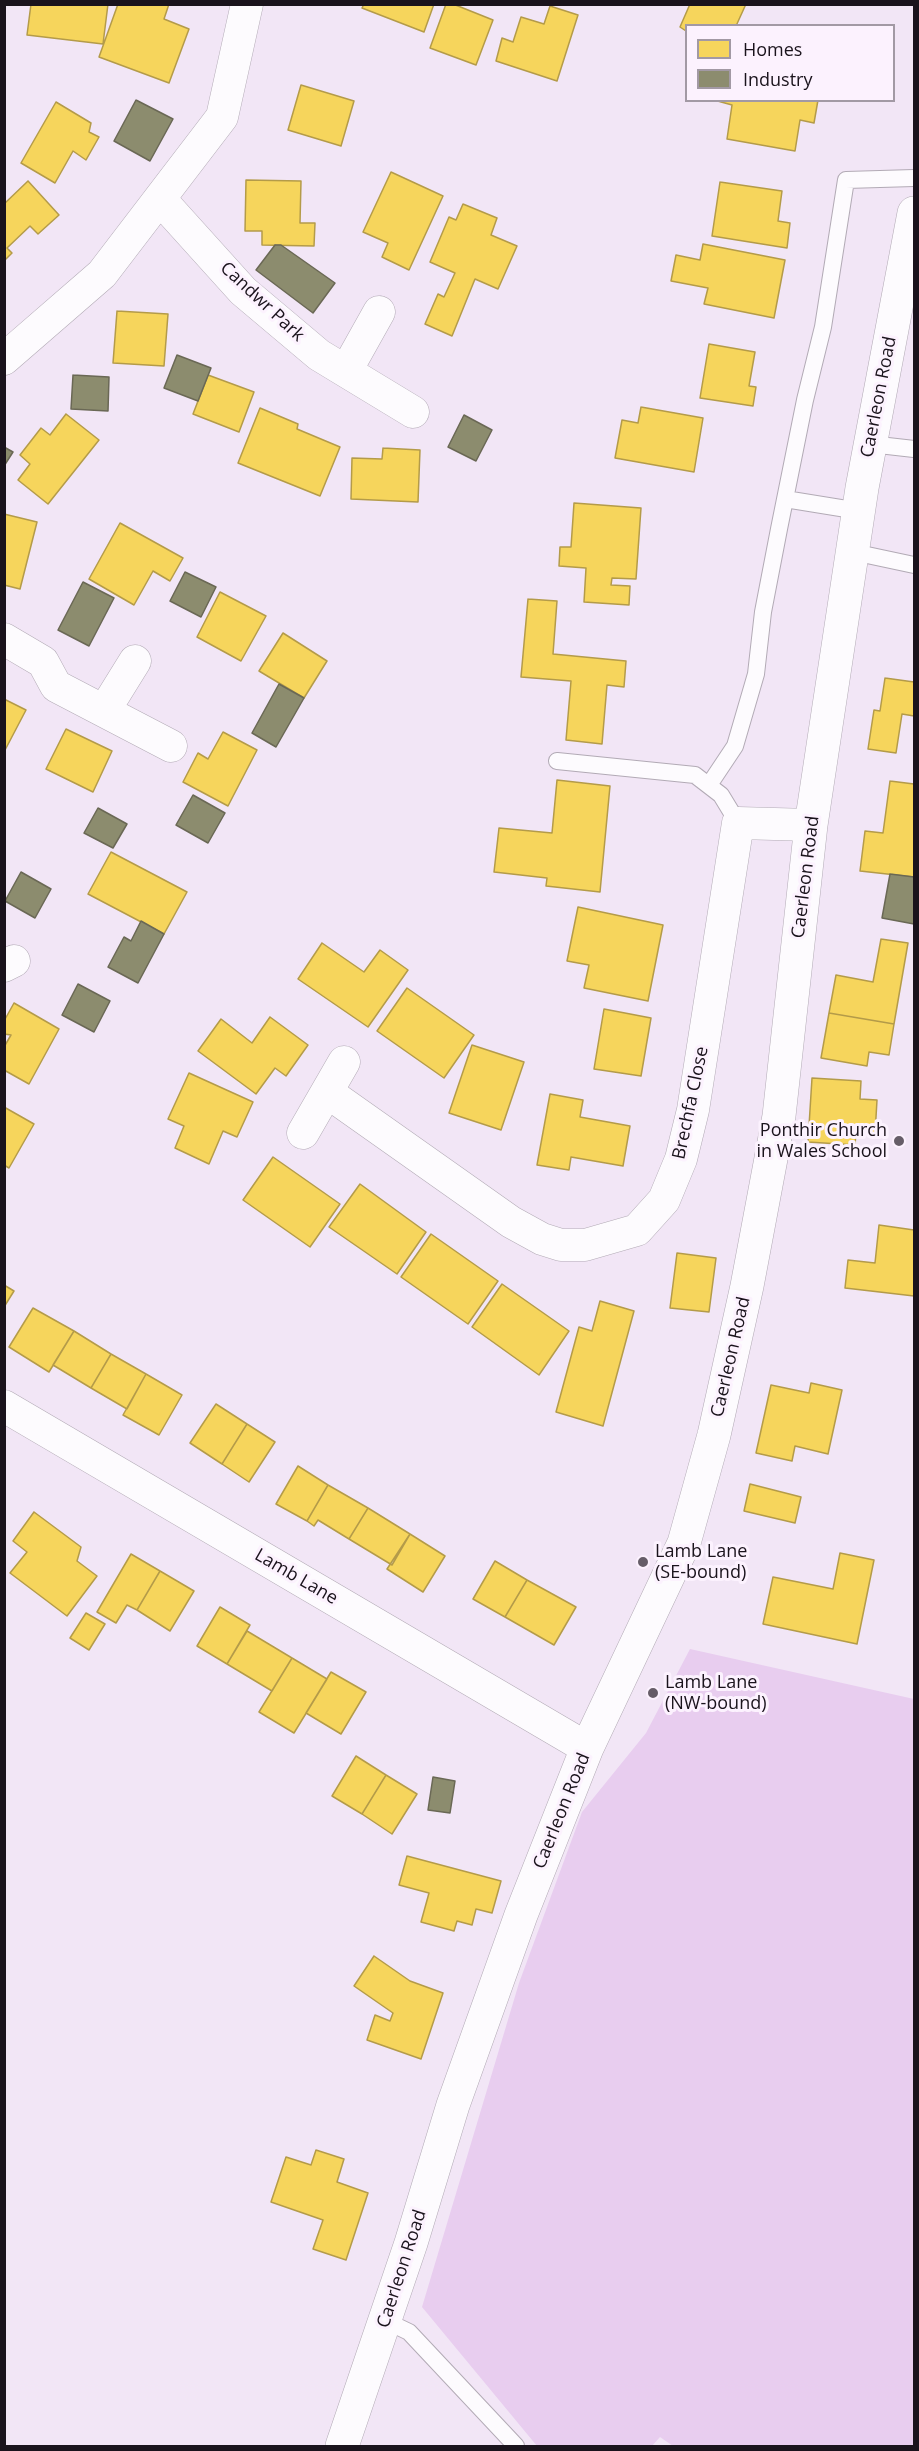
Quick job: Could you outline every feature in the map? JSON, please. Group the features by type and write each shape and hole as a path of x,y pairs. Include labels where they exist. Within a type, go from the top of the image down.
{"main road":[{"name":"Caerleon Road","path":"342,2446 386,2321 457,2095 521,1915 588,1748 684,1543 714,1435 747,1286 779,1116 811,825 870,444 915,213"}],"street":[{"path":"4,359 102,274 222,117 247,4"},
{"name":"Candwr Park","path":"160,199 243,291 319,355 413,412"},
{"path":"346,371 379,312"},
{"path":"4,639 43,662 56,686 171,746"},
{"path":"104,711 135,661"},
{"path":"738,823 811,825"},
{"name":"Brechfa Close","path":"327,1092 511,1222 542,1239 561,1245 585,1245 637,1230 664,1200 681,1159 693,1110 738,823"},
{"path":"303,1133 344,1062"},
{"name":"Lamb Lane","path":"4,1406 588,1748"}],"lane":[{"path":"709,785 735,746 756,674 763,612 805,400 823,327 846,180 915,178"},
{"path":"870,444 915,449"},
{"path":"785,499 859,511"},
{"path":"853,552 915,566"},
{"path":"557,761 695,775 721,795 738,823"},
{"path":"386,2321 409,2332 516,2446"}],"shaded area":[{"path":"690,1649 914,1699 914,2446 673,2446 660,2437 652,2446 537,2446 422,2307 519,1983 582,1812 646,1733"}],"building: Homes":[{"path":"31,4 108,4 103,44 27,35"},
{"path":"118,4 169,4 164,19 189,29 169,83 99,57"},
{"path":"364,4 434,4 424,32 362,8"},
{"path":"446,4 453,4 493,20 476,65 430,48"},
{"path":"690,4 746,4 737,24 685,24 685,30 680,27"},
{"path":"550,6 578,15 557,81 496,61 502,38 513,42 521,17 544,24"},
{"path":"301,85 354,101 341,146 288,130"},
{"path":"56,102 91,123 89,132 99,137 86,160 73,151 55,183 21,163"},
{"path":"721,102 818,102 814,123 800,120 795,151 727,139 732,105"},
{"path":"391,172 443,196 409,270 382,257 388,243 363,232"},
{"path":"246,180 301,181 300,223 315,223 314,246 262,245 262,231 245,231"},
{"path":"28,181 59,215 38,234 30,226 7,248 12,253 4,261 4,204"},
{"path":"720,182 782,191 778,221 790,223 787,248 712,236"},
{"path":"463,204 497,218 491,235 517,246 498,289 475,279 452,336 425,324 438,294 444,297 455,273 430,262 449,217 456,220"},
{"path":"703,244 785,260 774,318 704,304 708,288 671,281 676,255 700,260"},
{"path":"117,311 168,314 164,366 113,363"},
{"path":"709,344 755,352 749,386 756,387 753,406 700,398"},
{"path":"208,375 254,392 239,432 193,414"},
{"path":"641,407 703,418 694,472 615,458 622,420 638,423"},
{"path":"260,408 298,424 297,429 340,447 320,496 238,463"},
{"path":"66,414 99,440 48,504 18,480 30,464 20,455 41,428 50,435"},
{"path":"383,448 420,450 418,502 351,499 352,458 382,459"},
{"path":"574,503 641,508 636,579 612,578 611,585 630,586 629,605 584,602 586,568 559,566 560,547 571,547"},
{"path":"4,514 37,522 20,589 4,585"},
{"path":"120,523 183,558 170,581 153,571 134,605 89,579"},
{"path":"220,592 266,616 241,661 197,637"},
{"path":"528,599 557,601 553,654 626,661 624,687 607,685 602,744 566,740 571,681 521,677"},
{"path":"283,633 327,661 304,698 259,671"},
{"path":"885,678 914,682 914,716 902,714 896,753 868,749 874,710 880,711"},
{"path":"4,699 26,710 4,752"},
{"path":"66,729 112,751 93,792 46,769"},
{"path":"223,732 257,750 228,806 183,782 198,753 208,759"},
{"path":"557,780 610,786 600,892 546,886 547,878 494,872 499,828 552,833"},
{"path":"890,781 914,784 914,877 860,871 865,831 883,833"},
{"path":"111,852 187,892 164,934 88,894"},
{"path":"578,907 663,925 648,1001 584,988 589,965 567,961"},
{"path":"881,939 908,943 894,1024 829,1013 836,975 873,982"},
{"path":"322,943 364,972 380,950 408,970 368,1027 298,979"},
{"path":"407,988 474,1035 444,1078 377,1031"},
{"path":"14,1003 59,1029 29,1084 4,1070 4,1047 11,1035 4,1034 4,1021"},
{"path":"604,1009 651,1018 641,1076 594,1069"},
{"path":"829,1013 894,1024 889,1055 869,1052 867,1066 821,1058"},
{"path":"270,1017 308,1045 286,1076 275,1068 256,1094 198,1051 221,1019 252,1043"},
{"path":"472,1045 524,1062 501,1130 449,1113"},
{"path":"189,1073 253,1102 237,1137 223,1131 209,1164 175,1148 184,1126 168,1119"},
{"path":"812,1078 861,1081 860,1099 877,1100 875,1134 856,1133 855,1145 808,1142"},
{"path":"550,1094 583,1100 580,1117 630,1126 623,1166 571,1157 569,1170 537,1165"},
{"path":"4,1107 34,1124 9,1168 4,1165"},
{"path":"273,1157 340,1204 310,1247 243,1200"},
{"path":"360,1184 426,1232 397,1274 329,1227"},
{"path":"879,1225 914,1230 914,1296 845,1288 848,1260 875,1263"},
{"path":"431,1234 498,1281 468,1324 401,1277"},
{"path":"677,1253 716,1258 709,1312 670,1308"},
{"path":"502,1284 569,1331 539,1375 472,1327"},
{"path":"4,1285 14,1291 4,1307"},
{"path":"600,1301 634,1311 603,1426 556,1412 579,1327 592,1331"},
{"path":"33,1308 74,1331 49,1372 9,1347"},
{"path":"74,1331 111,1354 91,1388 53,1365"},
{"path":"111,1354 146,1374 127,1409 91,1388"},
{"path":"146,1374 182,1395 159,1435 123,1415"},
{"path":"811,1383 842,1390 828,1454 795,1446 792,1461 756,1453 771,1385 809,1393"},
{"path":"216,1404 247,1424 222,1464 190,1443"},
{"path":"247,1424 275,1442 249,1482 222,1464"},
{"path":"298,1466 328,1485 307,1521 276,1504"},
{"path":"750,1484 801,1497 795,1523 744,1511"},
{"path":"328,1485 368,1508 349,1539 318,1520 314,1526 307,1521"},
{"path":"368,1508 410,1534 392,1565 349,1539"},
{"path":"34,1512 81,1547 77,1561 97,1576 67,1616 10,1573 27,1552 13,1541"},
{"path":"410,1534 445,1556 423,1592 387,1569"},
{"path":"840,1553 874,1560 857,1644 763,1624 773,1577 833,1589"},
{"path":"131,1554 160,1571 137,1610 127,1605 116,1623 97,1612"},
{"path":"495,1561 527,1580 505,1617 473,1599"},
{"path":"160,1571 194,1591 170,1631 137,1610"},
{"path":"527,1580 576,1607 554,1645 505,1617"},
{"path":"220,1607 250,1625 227,1664 197,1646"},
{"path":"86,1613 105,1624 89,1650 70,1638"},
{"path":"247,1631 292,1658 272,1691 227,1664"},
{"path":"292,1658 327,1679 294,1733 259,1712"},
{"path":"331,1672 366,1692 341,1734 306,1713"},
{"path":"356,1756 386,1775 362,1814 332,1796"},
{"path":"386,1775 417,1794 392,1834 362,1814"},
{"path":"407,1856 501,1881 492,1913 476,1909 472,1925 457,1921 454,1931 421,1922 429,1893 399,1885"},
{"path":"374,1956 410,1981 443,1993 421,2059 367,2040 375,2015 390,2021 393,2013 354,1986"},
{"path":"316,2150 344,2159 337,2182 368,2193 346,2260 313,2249 323,2220 271,2202 286,2157 311,2165"}],"building: Industry":[{"path":"136,100 173,119 150,161 114,141"},
{"path":"275,245 281,245 335,283 313,313 256,270"},
{"path":"177,355 211,368 198,401 164,388"},
{"path":"73,375 109,377 108,411 71,409"},
{"path":"464,415 492,430 476,461 448,447"},
{"path":"4,447 13,452 4,466"},
{"path":"185,572 216,587 201,617 170,601"},
{"path":"83,582 114,598 89,646 58,630"},
{"path":"279,684 304,698 276,747 252,733"},
{"path":"193,795 225,813 208,843 176,825"},
{"path":"98,808 127,824 113,848 84,833"},
{"path":"21,872 51,889 35,918 5,901"},
{"path":"890,874 914,877 914,924 882,918"},
{"path":"141,921 164,934 138,983 108,967 124,937 131,941"},
{"path":"78,984 110,1001 94,1032 62,1015"},
{"path":"433,1777 455,1781 450,1813 428,1810"}],"place":[{"name":"Ponthir Church in Wales School","path":"899,1141"},
{"name":"Lamb Lane (SE-bound)","path":"643,1562"},
{"name":"Lamb Lane (NW-bound)","path":"653,1693"}]}
